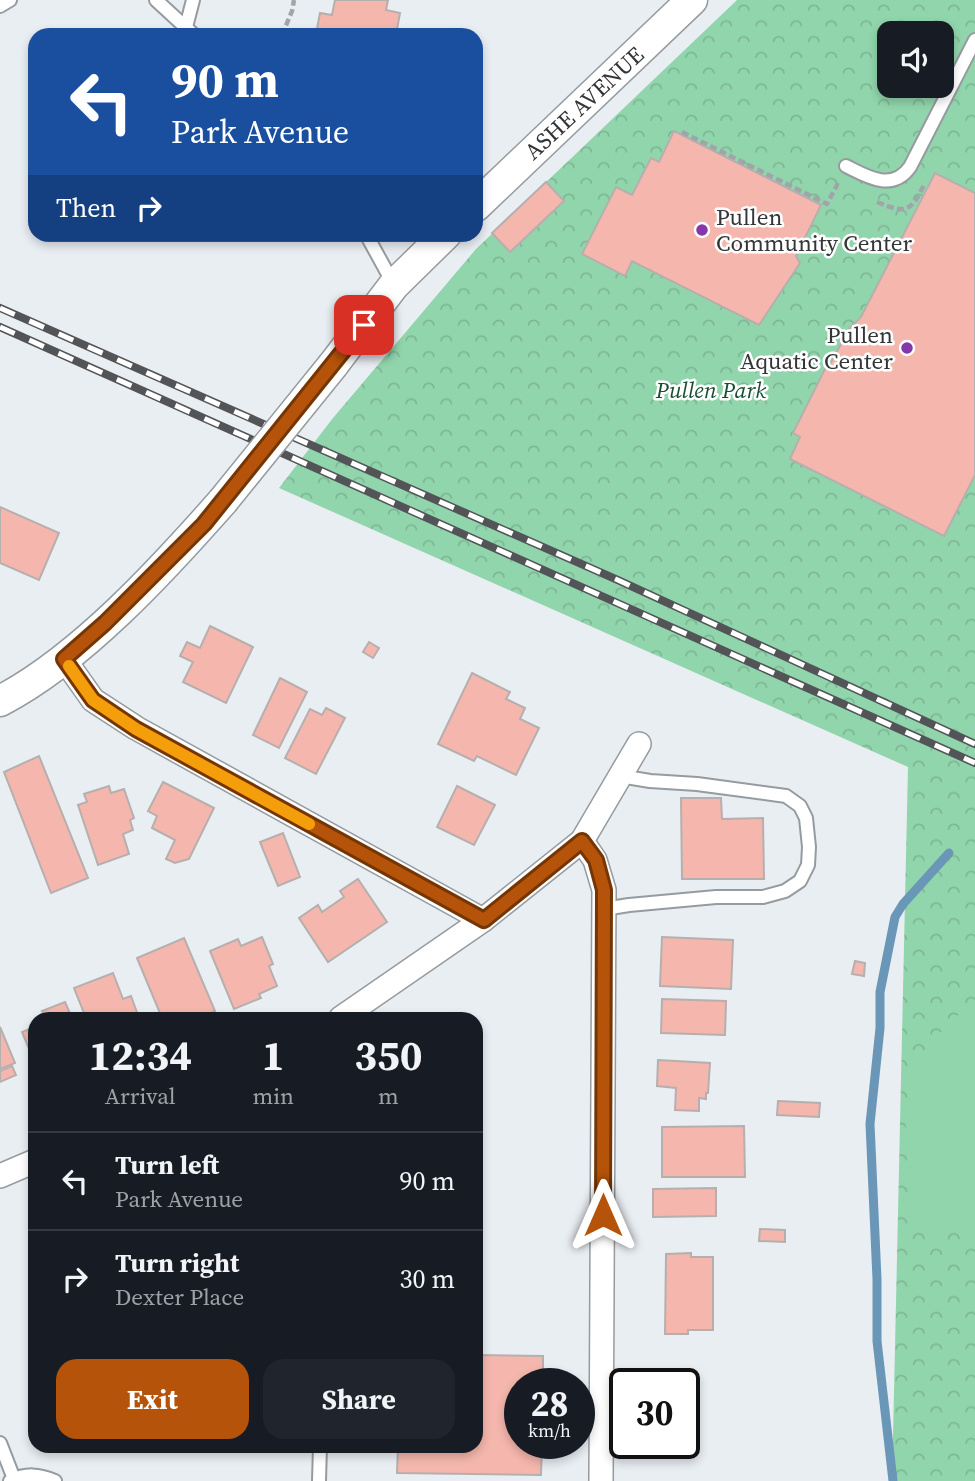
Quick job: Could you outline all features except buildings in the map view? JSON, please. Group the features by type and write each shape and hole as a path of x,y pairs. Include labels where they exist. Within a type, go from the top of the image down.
{"street":[{"name":"ASHE AVENUE","path":"483,199 692,0"},
{"path":"0,701 64,659 180,550 333,365 394,285 438,242"},
{"path":"64,659 93,700 136,729 484,920"},
{"path":"350,1012 484,920 582,841 639,744"},
{"path":"582,841 596,860 604,890 601,1481"},
{"path":"0,1176 28,1164"}],"lane":[{"path":"0,6 10,0"},
{"path":"156,0 187,28"},
{"path":"190,28 194,0"},
{"path":"846,166 882,181 895,181 902,177 910,167 975,40"},
{"path":"370,242 394,285"},
{"path":"604,909 691,899 764,897 785,891 800,881 808,865 810,847 806,818 800,806 786,796 697,783 650,781 620,776"},
{"path":"0,1443 12,1480 27,1475 42,1475 55,1481"},
{"path":"319,1481 320,1453"}],"path":[{"path":"285,28 294,0"}],"green space":[{"name":"Pullen Park","path":"737,0 975,0 975,1481 892,1481 908,767 279,488 333,418 476,249"},
{"path":"975,1000 975,1236 912,1218 906,1127 907,1104 920,1061 937,1036"}],"waterway":[{"path":"893,1481 877,1341 870,1124 880,1028 880,992 895,917 903,904 949,853"}],"railway":[{"path":"0,308 620,581 975,744"},
{"path":"0,327 975,763"}],"slow traffic":[{"path":"69,666 93,700 136,729 309,824"}],"place":[{"name":"Pullen Community Center","path":"702,230"},
{"name":"Pullen Aquatic Center","path":"907,348"}],"route":[{"path":"364,325 204,524 105,623 64,659 93,700 136,729 484,920 582,841 596,860 604,890 603,1215"}]}
